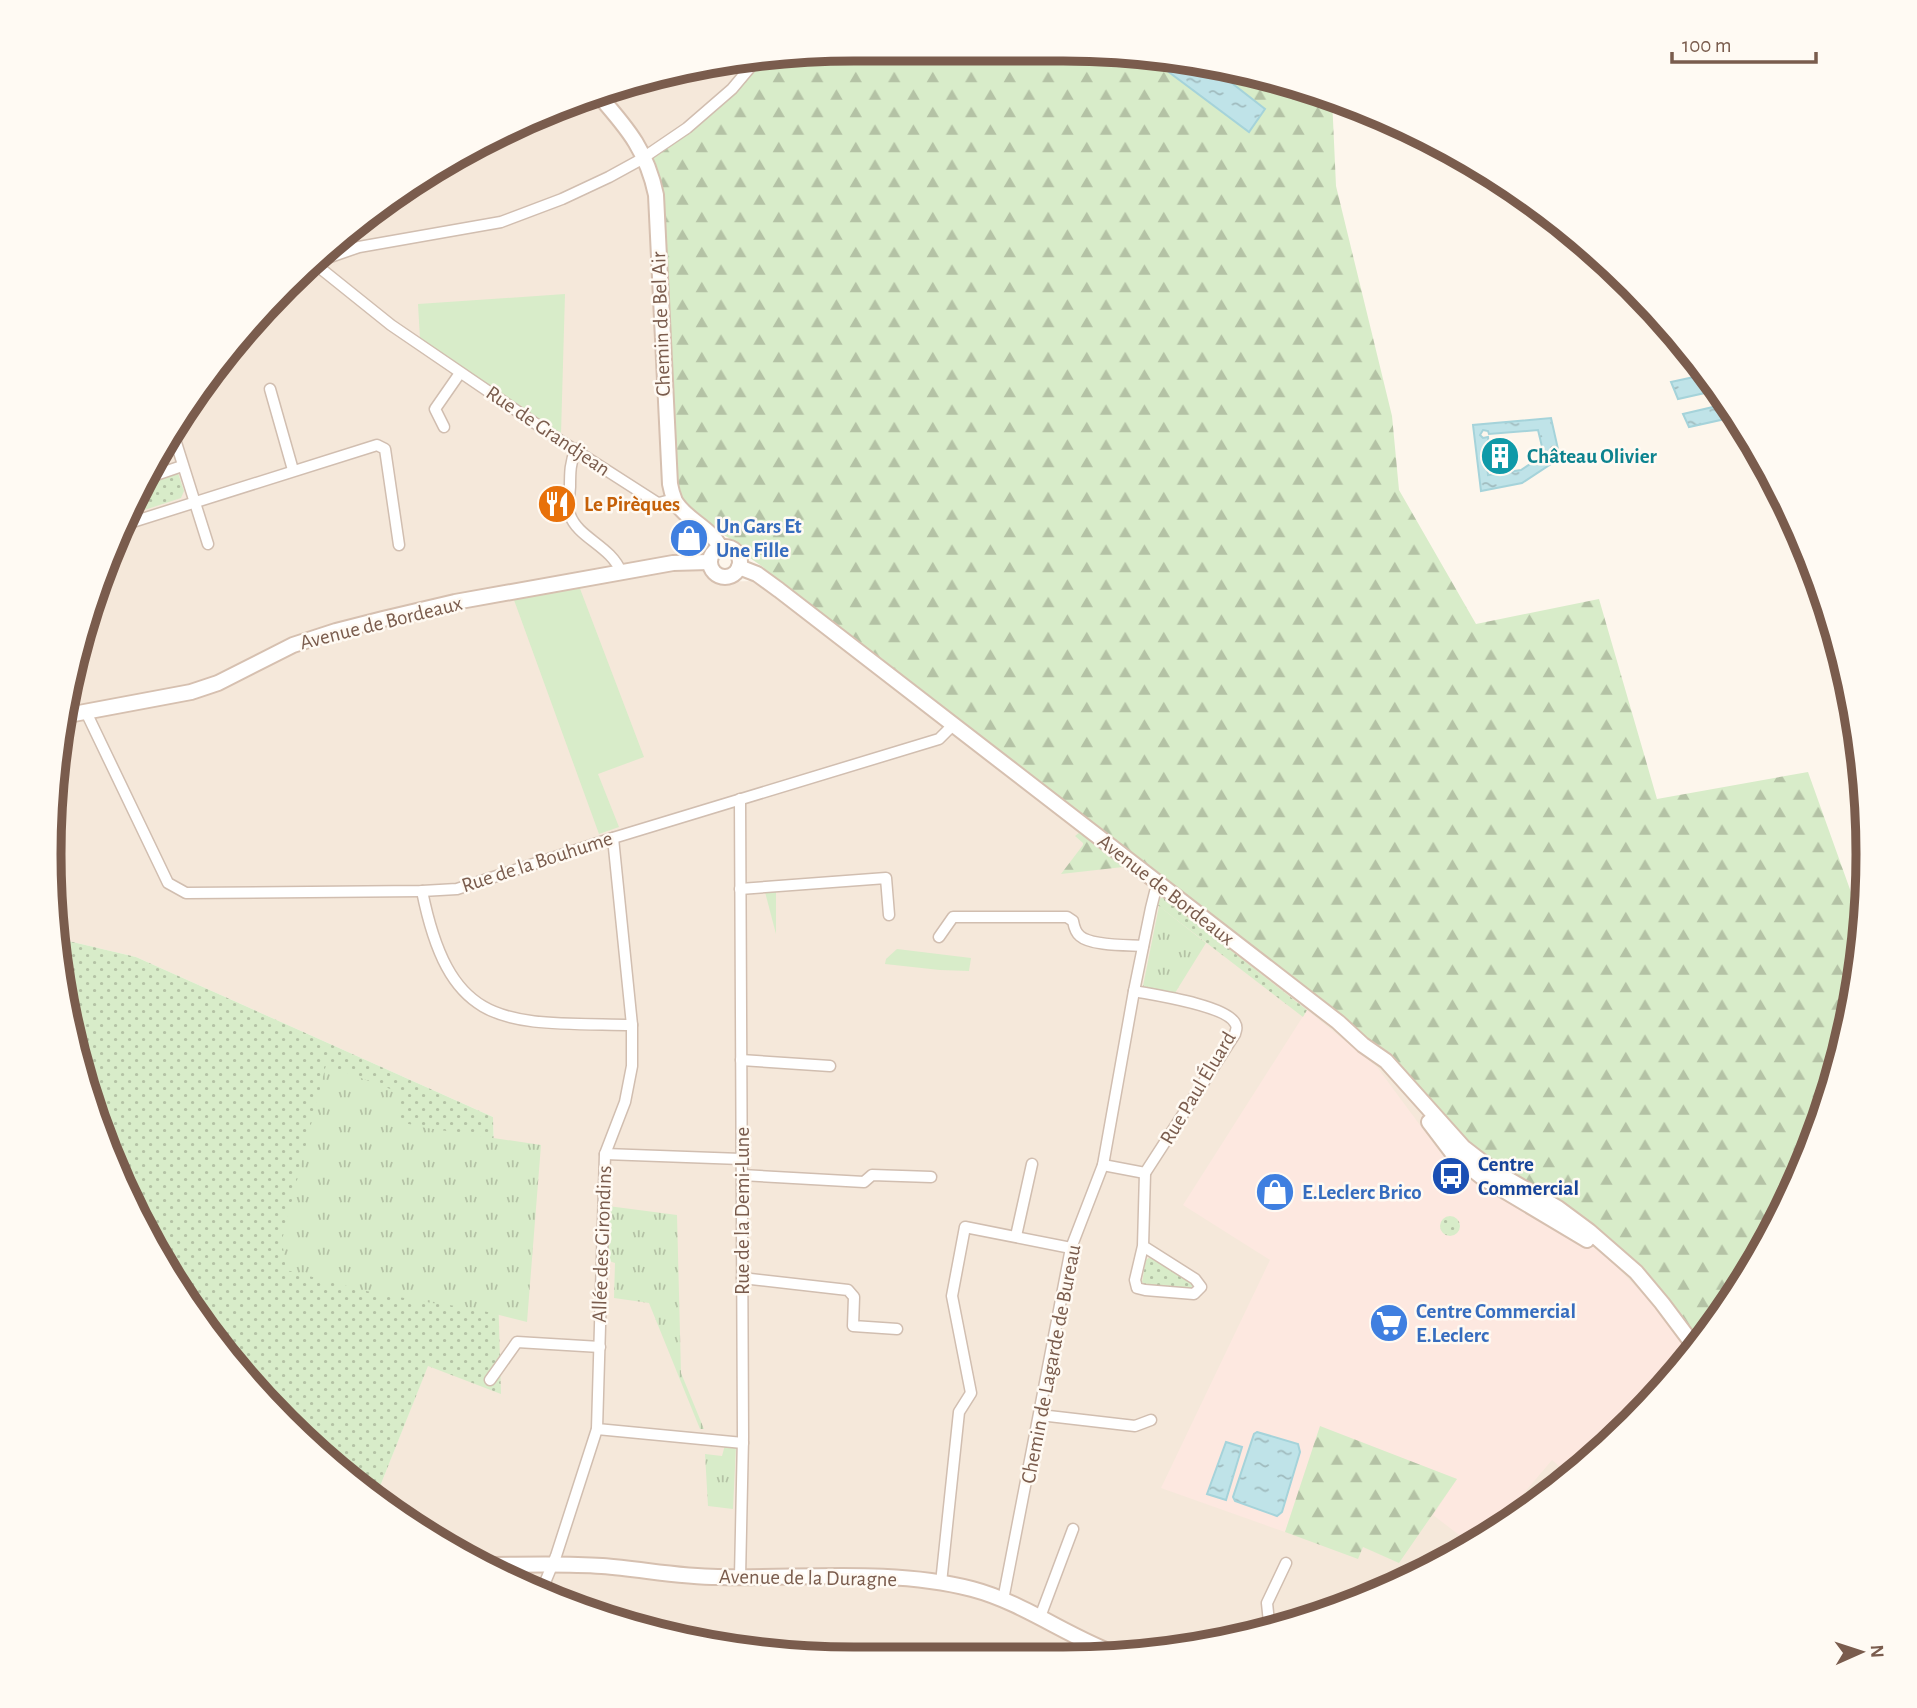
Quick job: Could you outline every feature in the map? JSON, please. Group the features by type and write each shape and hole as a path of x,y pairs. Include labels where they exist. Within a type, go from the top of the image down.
{"main road":[{"name":"Chemin de Bel Air","path":"604,102 645,157 656,195 668,469 674,499"},
{"path":"674,499 688,516 711,534 720,547"},
{"path":"720,547 729,547 736,551 740,558 739,567 729,577 719,576 712,571 709,562 712,552 720,547"},
{"name":"Avenue de Bordeaux","path":"74,714 191,692 218,683 293,645 336,631 428,608 673,563 709,562"},
{"name":"Avenue de Bordeaux","path":"739,567 757,574 1338,1022 1386,1061 1475,1158 1580,1224 1636,1272 1658,1299"},
{"path":"1363,1045 1402,1087 1454,1155 1483,1178 1614,1257 1658,1299 1690,1340"},
{"name":"Avenue de la Duragne","path":"502,1565 604,1566 695,1576 842,1576 941,1583 1003,1600 1040,1617 1089,1646"}],"street":[{"path":"334,256 359,247 501,222 562,199 645,157 687,128 732,89 749,68"},
{"name":"Rue de Grandjean","path":"320,268 391,325 564,443 656,502 674,499"},
{"path":"444,427 435,409 460,373"},
{"path":"270,389 293,470"},
{"path":"176,444 208,544"},
{"path":"135,521 377,445 385,449 399,545"},
{"path":"576,449 570,461 569,511 573,521 613,557 621,572"},
{"path":"158,474 182,466"},
{"name":"Rue de la Bouhume","path":"86,712 168,883 186,893 457,889 613,838 939,739 953,724"},
{"name":"Rue de la Demi-Lune","path":"740,799 743,1443 740,1577"},
{"name":"Allée des Girondins","path":"544,1583 597,1429 605,1154 625,1101 632,1066 632,1025 613,838"},
{"path":"740,889 886,878 889,915"},
{"name":"Chemin de Lagarde de Bureau","path":"1003,1600 1071,1248 1103,1165 1143,946 1159,885"},
{"path":"422,891 434,940 444,963 463,992 479,1006 520,1021 632,1025"},
{"path":"939,937 953,917 1067,918 1073,921 1076,932 1090,942 1143,946"},
{"name":"Rue Paul Éluard","path":"1134,991 1214,1009 1234,1021 1237,1027 1145,1173"},
{"path":"741,1060 830,1066"},
{"path":"605,1154 741,1159"},
{"path":"1016,1236 1032,1164"},
{"path":"1103,1165 1145,1173 1143,1246 1135,1280 1137,1288 1194,1294 1201,1287 1195,1279 1143,1246"},
{"path":"741,1175 864,1182 872,1175 931,1177"},
{"path":"941,1583 960,1412 971,1393 952,1296 965,1227 1071,1248"},
{"path":"742,1278 848,1290 854,1297 853,1326 897,1329"},
{"path":"489,1380 517,1342 600,1347"},
{"path":"1040,1415 1135,1426 1151,1420"},
{"path":"597,1429 743,1443"},
{"path":"1040,1617 1073,1529"},
{"path":"1269,1620 1267,1603 1286,1563"}],"shaded area":[{"path":"757,67 711,541 705,551 706,575 715,582 754,581 779,590 1338,1022 1560,1223 1613,1257 1689,1341 1624,1415 1546,1483 1503,1513 1414,1565 1318,1605 1268,1620 1218,1632 1115,1645 854,1647 751,1640 699,1632 649,1620 599,1605 503,1565 458,1541 379,1489 428,1365 500,1393 493,1117 136,957 66,941 61,854 68,751 76,699 88,649 103,599 122,551 167,458 225,371 293,293 331,258 371,225 458,167 503,143 599,103 699,76"},
{"path":"1307,1010 1377,1067 1445,1159 1575,1233 1613,1263 1686,1344 1624,1415 1586,1450 1563,1469 1552,1460 1519,1499 1521,1501 1463,1538 1433,1515 1457,1479 1320,1427 1285,1532 1161,1488 1270,1260 1183,1205"}],"green space":[{"path":"854,61 1063,61 1166,68 1218,76 1268,88 1332,109 1336,186 1392,416 1399,490 1476,624 1599,599 1657,799 1808,772 1854,901 1841,1009 1814,1109 1774,1205 1750,1250 1689,1341 1613,1257 1454,1155 1402,1087 1374,1058 779,590 763,567 729,538 688,515 674,499 656,195 645,157 687,128 747,69"},
{"path":"565,294 561,434 420,339 418,304"},
{"path":"178,473 184,491 181,498 139,512 143,503 155,481"},
{"path":"579,586 644,757 598,774 619,827 599,834 514,600"},
{"path":"1080,832 1123,867 1061,874 1083,845 1075,836"},
{"path":"776,890 776,934 765,892"},
{"path":"1163,897 1307,1010 1303,1017 1156,904 1155,901"},
{"path":"1159,906 1206,943 1175,993 1143,986"},
{"path":"66,941 136,957 493,1117 501,1394 428,1366 379,1489 293,1415 258,1377 225,1337 195,1294 143,1205 103,1109 88,1059 76,1009"},
{"path":"897,949 971,958 969,971 885,964 886,959"},
{"path":"326,1065 401,1093 398,1121 420,1127 541,1145 527,1322 472,1308 366,1291 286,1270 282,1240"},
{"path":"608,1206 677,1215 681,1373 704,1429 700,1429 649,1303 614,1298 615,1263 606,1260"},
{"path":"1446,1216 1454,1216 1460,1226 1454,1236 1446,1236 1440,1230 1440,1222"},
{"path":"1150,1257 1194,1284 1191,1288 1147,1286 1142,1282 1146,1260"},
{"path":"1320,1426 1457,1479 1399,1563 1363,1547 1358,1559 1285,1532"},
{"path":"725,1445 736,1446 733,1509 708,1506 705,1454 722,1456"}],"water":[{"path":"1163,68 1225,78 1265,109 1249,132"},
{"path":"1696,377 1707,392 1678,399 1671,382"},
{"path":"1717,406 1725,419 1689,427 1683,414"},
{"path":"1551,418 1560,458 1522,483 1481,491 1473,425","holes":["1483,430 1489,434 1538,430 1544,455 1521,470 1488,475 1487,465 1491,464 1488,437 1483,438 1480,435"]},
{"path":"1257,1432 1298,1444 1300,1452 1282,1512 1277,1516 1235,1501 1233,1497 1254,1434"},
{"path":"1226,1442 1242,1447 1226,1500 1207,1494"}],"place":[{"name":"Château Olivier","path":"1500,456"},
{"name":"Le Pirèques","path":"557,504"},
{"name":"Un Gars Et Une Fille","path":"689,538"},
{"name":"Centre Commercial","path":"1451,1176"},
{"name":"E.Leclerc Brico","path":"1275,1192"},
{"name":"Centre Commercial E.Leclerc","path":"1389,1323"}]}
